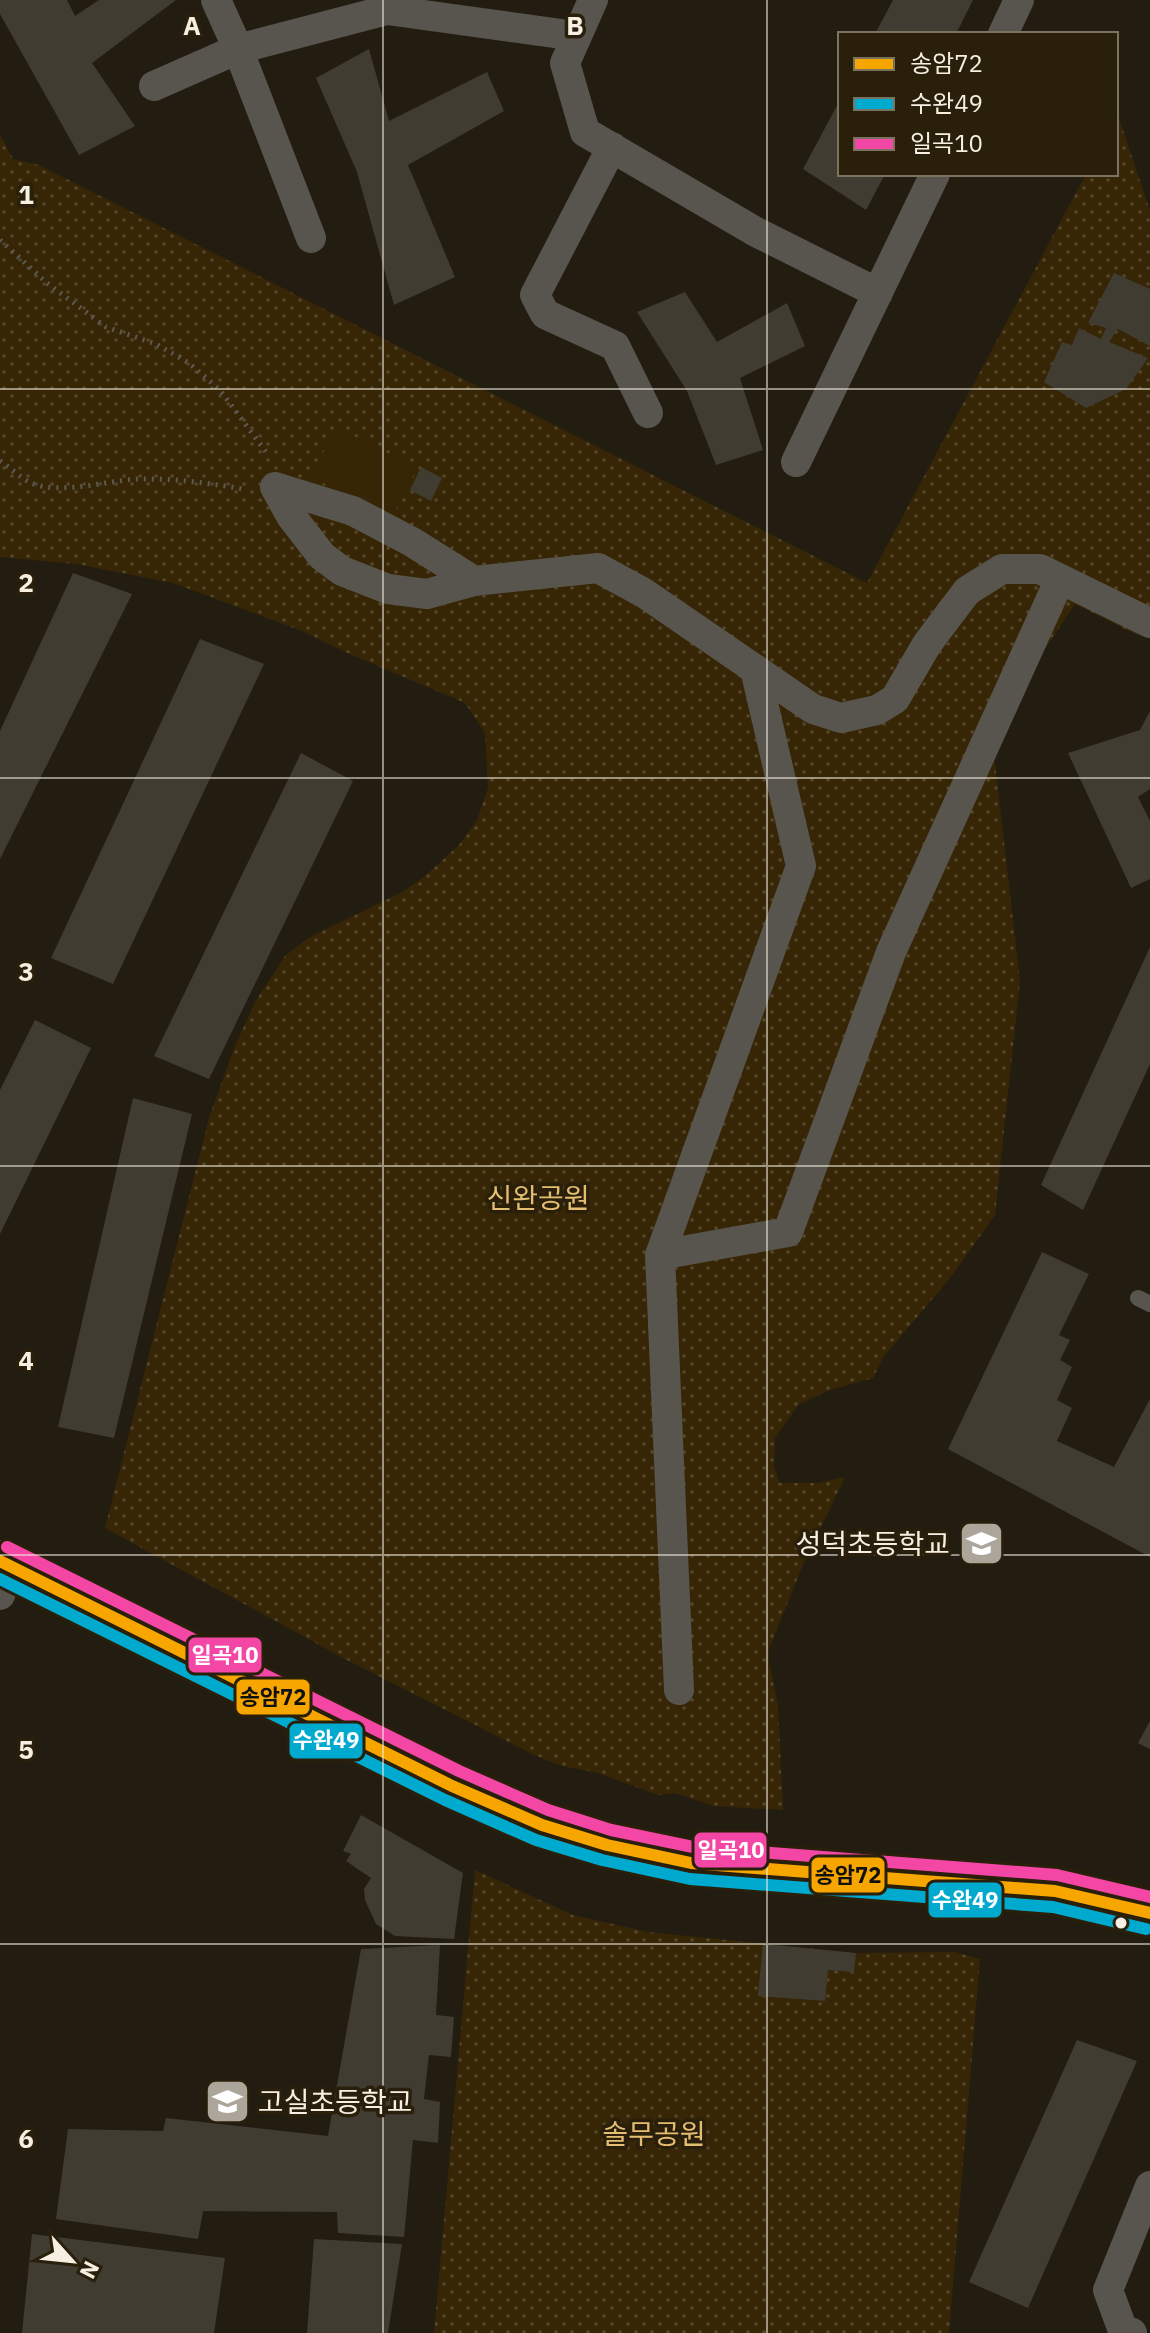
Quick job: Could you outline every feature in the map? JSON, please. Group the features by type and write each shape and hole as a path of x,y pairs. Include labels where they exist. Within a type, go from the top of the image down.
{"main road":[{"path":"3,1574 464,1792 542,1825 607,1845 691,1863 1055,1891 1149,1911"}],"street":[{"path":"216,0 311,238"},
{"path":"593,0 565,63 585,132 756,232 878,293"},
{"path":"1004,32 1019,0"},
{"path":"154,86 238,49 387,10 576,36"},
{"path":"612,147 535,295 545,314 615,346 648,413"},
{"path":"796,462 934,176"},
{"path":"275,487 353,511 412,542 474,581"},
{"path":"275,487 291,516 322,556 342,571 388,589 427,594 474,581 598,568 644,593 813,709 841,718 877,710 895,699 927,644 967,591 1002,569 1040,569 1150,623"},
{"path":"660,1255 788,1232 891,952 1060,579"},
{"path":"679,1690 660,1255 801,866 755,669"},
{"path":"1132,2333 1122,2328 1108,2290 1150,2186"}],"path":[{"path":"0,240 47,283 106,327 156,344 189,363 220,390 275,465 275,487 250,490 175,480 136,479 70,487 31,483 0,461"}],"green space":[{"name":"신완공원","path":"1118,115 1150,211 1150,608 1137,635 1075,604 1012,698 994,755 1020,981 995,1215 951,1277 884,1356 873,1378 830,1390 799,1404 775,1438 774,1467 780,1483 817,1483 845,1477 802,1567 769,1649 778,1706 783,1810 713,1806 675,1793 658,1795 598,1773 562,1766 534,1755 345,1659 105,1528 209,1118 255,1002 285,956 308,938 404,891 459,845 477,820 488,788 485,733 465,703 302,631 173,583 76,564 0,557 0,135 13,159 39,165 867,583 1085,176 1118,176"},
{"path":"336,427 417,468 392,518 311,477"},
{"name":"솔무공원","path":"475,1870 573,1915 648,1932 856,1953 955,1952 980,1959 949,2333 434,2333"}],"building":[{"path":"0,0 67,0 75,16 99,0 176,0 92,63 135,126 79,155 0,14"},
{"path":"893,0 973,0 957,32 876,32"},
{"path":"369,49 389,121 487,72 504,111 408,165 455,277 394,305 357,172 316,78"},
{"path":"838,104 838,176 884,176 866,210 803,169"},
{"path":"1114,273 1150,289 1150,346 1118,329 1109,342 1148,358 1126,389 1086,408 1044,382 1062,342 1072,345 1079,328 1101,339 1106,328 1088,323"},
{"path":"685,292 717,342 787,303 805,346 740,378 763,450 716,465 687,391 637,312"},
{"path":"421,467 442,478 431,501 410,490"},
{"path":"73,573 132,594 0,859 0,731"},
{"path":"200,639 264,664 113,984 51,958"},
{"path":"1150,711 1150,789 1138,797 1150,821 1150,879 1131,888 1068,753 1140,730"},
{"path":"301,753 353,781 209,1079 154,1056"},
{"path":"1150,947 1150,1064 1083,1210 1041,1185"},
{"path":"35,1020 91,1048 0,1234 0,1090"},
{"path":"133,1098 192,1114 114,1438 58,1427"},
{"path":"1042,1252 1089,1274 1059,1335 1070,1340 1060,1360 1072,1367 1057,1400 1072,1408 1057,1441 1114,1467 1150,1399 1150,1557 948,1449"},
{"path":"1150,1721 1150,1749 1138,1743"},
{"path":"361,1815 463,1873 454,1939 395,1936 376,1924 365,1900 364,1889 371,1878 346,1861 351,1854 343,1851"},
{"path":"763,1944 856,1953 854,1972 828,1970 825,2001 758,1996"},
{"path":"440,1945 436,2015 454,2017 451,2057 429,2055 424,2099 440,2102 438,2143 413,2140 404,2237 338,2233 337,2212 203,2211 198,2239 56,2219 68,2129 163,2131 166,2118 328,2136 361,1949"},
{"path":"1077,2040 1137,2061 1028,2308 969,2282"},
{"path":"32,2234 225,2258 214,2333 22,2333"},
{"path":"314,2239 402,2244 388,2333 307,2333"}],"transit line":[{"name":"일곡10","path":"7,1547 459,1771 548,1810 611,1830 693,1847 1057,1875 1150,1897"},
{"name":"송암72","path":"0,1561 452,1786 542,1825 607,1845 691,1863 1055,1891 1150,1913"},
{"name":"수완49","path":"0,1579 445,1800 536,1840 602,1860 690,1879 1053,1907 1146,1929"}],"place":[{"name":"성덕초등학교","path":"981,1543"},
{"name":"고실초등학교","path":"227,2101"}]}
